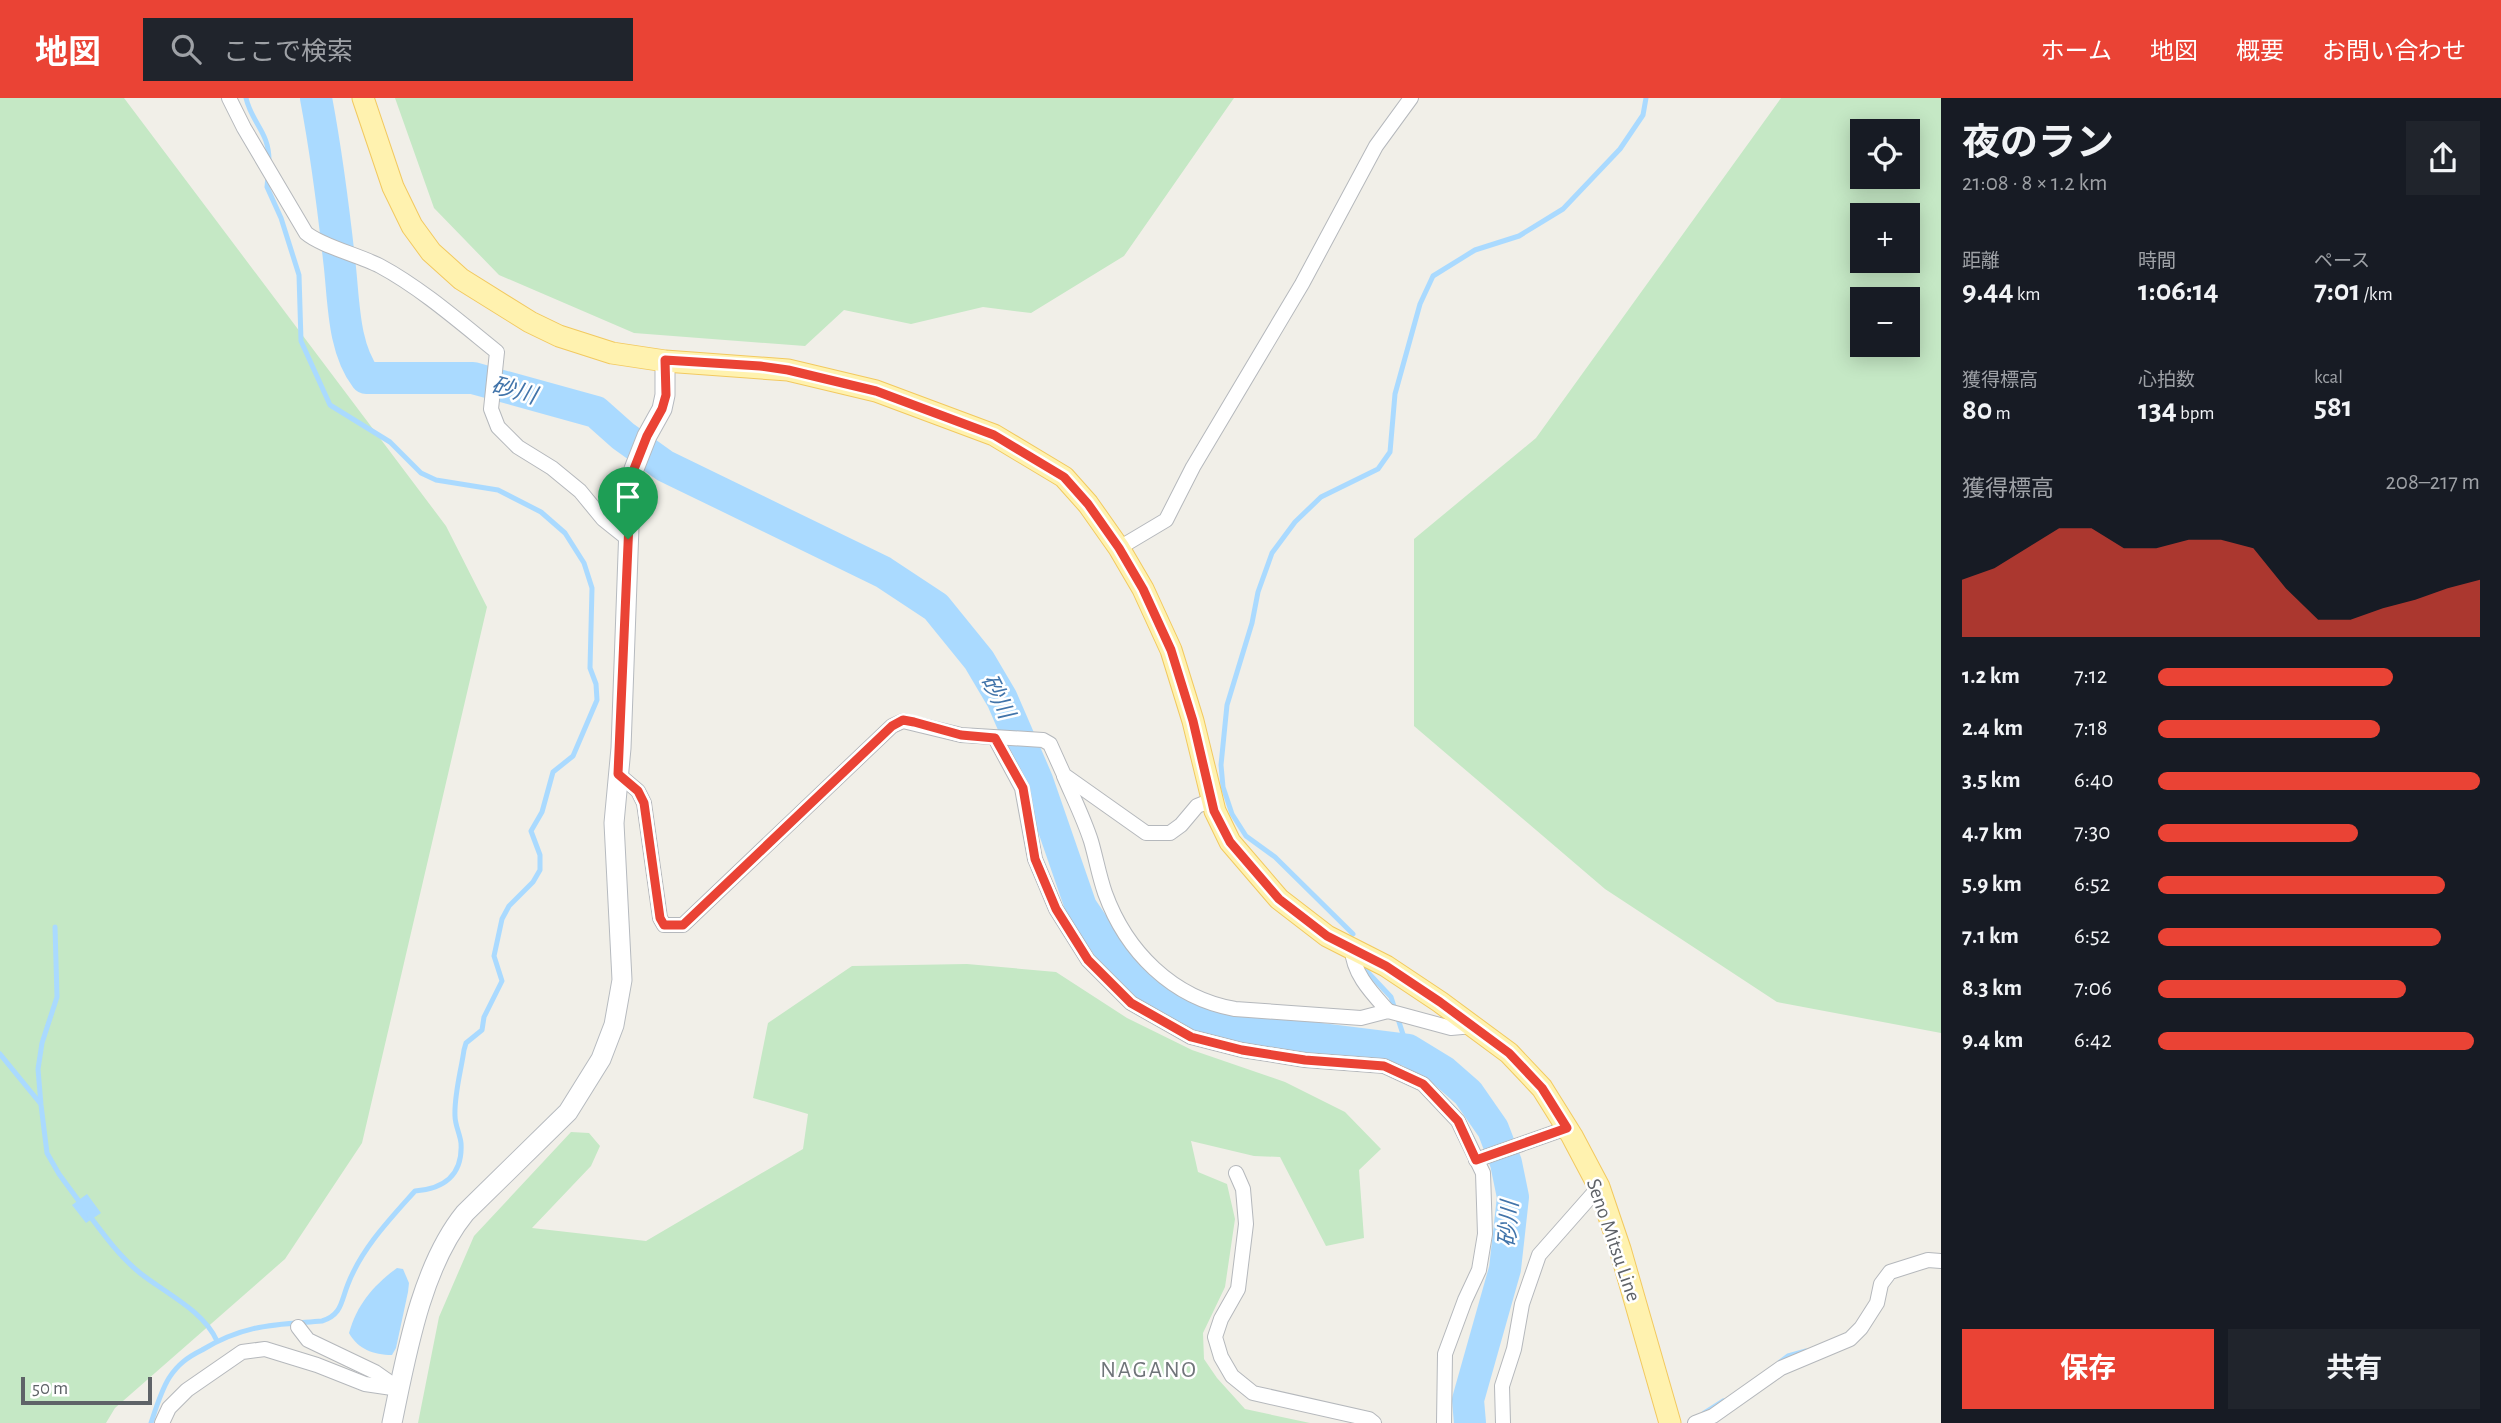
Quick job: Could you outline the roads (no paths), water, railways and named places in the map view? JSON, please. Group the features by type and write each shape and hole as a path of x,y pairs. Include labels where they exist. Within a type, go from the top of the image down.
{"main road":[{"name":"Seno Mitsu Line","path":"363,98 393,187 412,226 431,252 461,279 498,304 559,336 612,353 665,360 760,366 816,375 876,391 994,435 1064,477 1088,504 1119,548 1143,589 1171,650 1193,721 1214,811 1230,842 1279,899 1327,936 1386,966 1440,1002 1509,1053 1542,1088 1599,1187 1620,1249 1670,1423"},
{"path":"392,1423 414,1329 436,1259 452,1229 490,1187 568,1112 601,1059 614,1025 622,980 614,823 630,499 634,469 666,395 665,360"}],"street":[{"path":"229,98 301,226 314,239 347,250 391,273 462,323 497,352 491,409 507,438 552,468 580,491 603,519 628,539"},
{"path":"1119,548 1166,520 1193,467 1303,284 1376,146 1411,98"},
{"path":"618,774 638,791 644,803 660,918 664,925 674,926 683,925 892,726 903,720 961,735 1042,740 1050,744 1091,839 1104,891 1118,925 1136,952 1155,971 1190,994 1215,1006 1362,1018 1388,1011 1451,1028 1473,1026"},
{"path":"995,738 1023,788 1035,859 1056,909 1088,960 1131,1003 1191,1037 1242,1050 1305,1060 1384,1066 1423,1084 1458,1121 1483,1173 1485,1234 1479,1270 1445,1354 1444,1423"},
{"path":"1064,775 1146,833 1170,832 1181,825 1197,806 1212,800"},
{"path":"1352,949 1352,959 1364,984 1388,1011"},
{"path":"1476,1160 1567,1128"},
{"path":"1236,1173 1243,1189 1246,1224 1238,1289 1221,1319 1215,1338 1221,1357 1232,1376 1253,1393 1369,1419 1374,1423"},
{"path":"1503,1423 1502,1386 1514,1349 1522,1304 1539,1255 1599,1187"},
{"path":"1695,1423 1713,1416 1781,1368 1850,1339 1861,1328 1877,1303 1890,1272 1928,1260 1941,1261"},
{"path":"298,1327 308,1340 375,1372 399,1389"},
{"path":"162,1423 169,1408 187,1390 242,1352 265,1349 365,1384 399,1389"}],"water":[{"path":"87,1194 101,1213 86,1223 72,1205"},
{"path":"397,1268 403,1269 409,1283 408,1292 396,1348 392,1355 379,1354 362,1347 349,1333 367,1296"}],"waterway":[{"path":"246,98 267,143 269,163"},
{"name":"砂川","path":"316,98 332,198 345,321 352,351 366,378 473,378 596,412 623,436 665,466 883,572 936,607 979,660 1002,699 1037,780 1081,907 1119,963 1159,996 1209,1021 1280,1034 1408,1050 1444,1072 1468,1093 1493,1129 1506,1163 1513,1197 1505,1269 1468,1400 1470,1423"},
{"path":"1353,934 1275,857 1246,836 1232,814 1223,787 1221,765 1227,705 1252,623 1258,592 1272,553 1295,522 1321,497 1378,469 1390,452 1395,394 1420,304 1433,276 1475,250 1519,236 1563,209 1620,149 1643,115 1646,98"},
{"path":"151,1423 169,1378 192,1355 246,1330 322,1321 334,1315 361,1258 387,1223 415,1191 435,1187 455,1172 461,1154 455,1119 464,1050 466,1043 482,1030 484,1017 502,981 494,956 502,919 509,906 533,882 540,870 540,855 531,831 542,812 553,772 573,756 597,700 596,684 590,668 592,588 584,563 565,533 541,512 498,490 436,480 421,473 390,442 330,405 301,341 299,275 281,218 267,187 268,176"},
{"path":"55,927 57,997 42,1043 38,1069 41,1105 47,1153 81,1204"},
{"path":"1361,965 1391,997 1408,1050"},
{"path":"0,1054 40,1103"},
{"path":"89,1215 126,1260 193,1311 203,1320 217,1341"},
{"path":"1780,1362 1788,1356 1806,1351"},
{"path":"1704,1413 1723,1401"}],"district":[{"name":"NAGANO","path":"1149,1369"}]}
